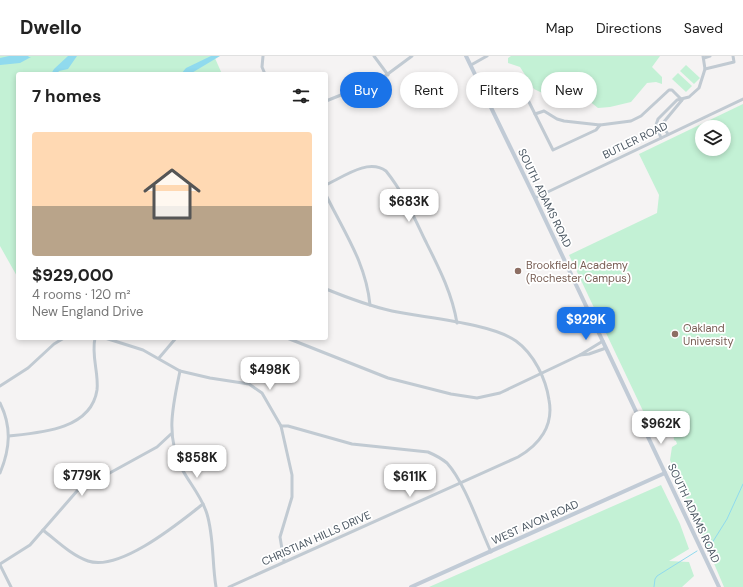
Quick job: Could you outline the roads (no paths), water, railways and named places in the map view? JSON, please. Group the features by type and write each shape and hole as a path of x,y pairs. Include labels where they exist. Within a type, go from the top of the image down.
{"main road":[{"name":"SOUTH ADAMS ROAD","path":"466,56 603,340 719,587"},
{"name":"WEST AVON ROAD","path":"411,587 666,473"}],"street":[{"path":"263,56 262,67 264,72"},
{"path":"374,56 386,72"},
{"path":"392,72 412,56"},
{"path":"471,65 487,56"},
{"path":"661,138 656,125 658,119 674,102 689,97 700,88 705,69 704,57 710,56"},
{"path":"705,69 734,62 733,56"},
{"path":"535,114 544,111 559,120 600,125 637,119 669,90 672,90 682,100"},
{"path":"328,100 340,96"},
{"name":"BUTLER ROAD","path":"535,198 743,99"},
{"path":"668,134 663,127 663,123 682,100"},
{"path":"532,108 553,150 596,130 600,125"},
{"path":"328,184 370,166 381,168 386,172 412,212 445,279 452,296 457,323"},
{"path":"328,200 362,267 367,283 370,305"},
{"name":"CHRISTIAN HILLS DRIVE","path":"229,587 518,457 530,450 544,435 550,416 548,392 541,374 532,358 515,340 495,331 370,305 328,290"},
{"path":"0,386 23,372 54,344 61,340"},
{"path":"9,436 43,432 70,423 84,415 95,398 97,389 93,356 95,340"},
{"path":"112,340 127,344 159,358 180,370 210,378 249,384 262,393 280,426 287,450 293,486 292,497 280,538 284,561"},
{"path":"159,358 174,340"},
{"path":"292,340 388,378 467,397 488,396 500,393 580,355 603,340"},
{"path":"580,355 589,354 606,348"},
{"path":"180,370 171,434 181,467 203,504 210,526 216,587"},
{"path":"0,403 7,421 9,436 7,453 0,473"},
{"path":"280,426 288,426 352,444 428,452 439,457 446,463 460,484 491,552"},
{"path":"11,587 0,565 24,550 77,491 157,447 171,434"},
{"path":"43,530 77,556 90,562 106,561 132,552 152,542 203,504"}],"water":[{"path":"9,56 31,57 20,63 0,65 0,58"},
{"path":"68,56 77,56 68,69 52,72"},
{"path":"211,56 220,56 193,72 183,72 186,68"}],"waterway":[{"path":"708,545 712,543 727,519 743,484"},
{"path":"654,587 657,576 697,551"}],"place":[{"name":"Brookfield Academy (Rochester Campus)","path":"518,271"},
{"name":"Oakland University","path":"675,334"}]}
